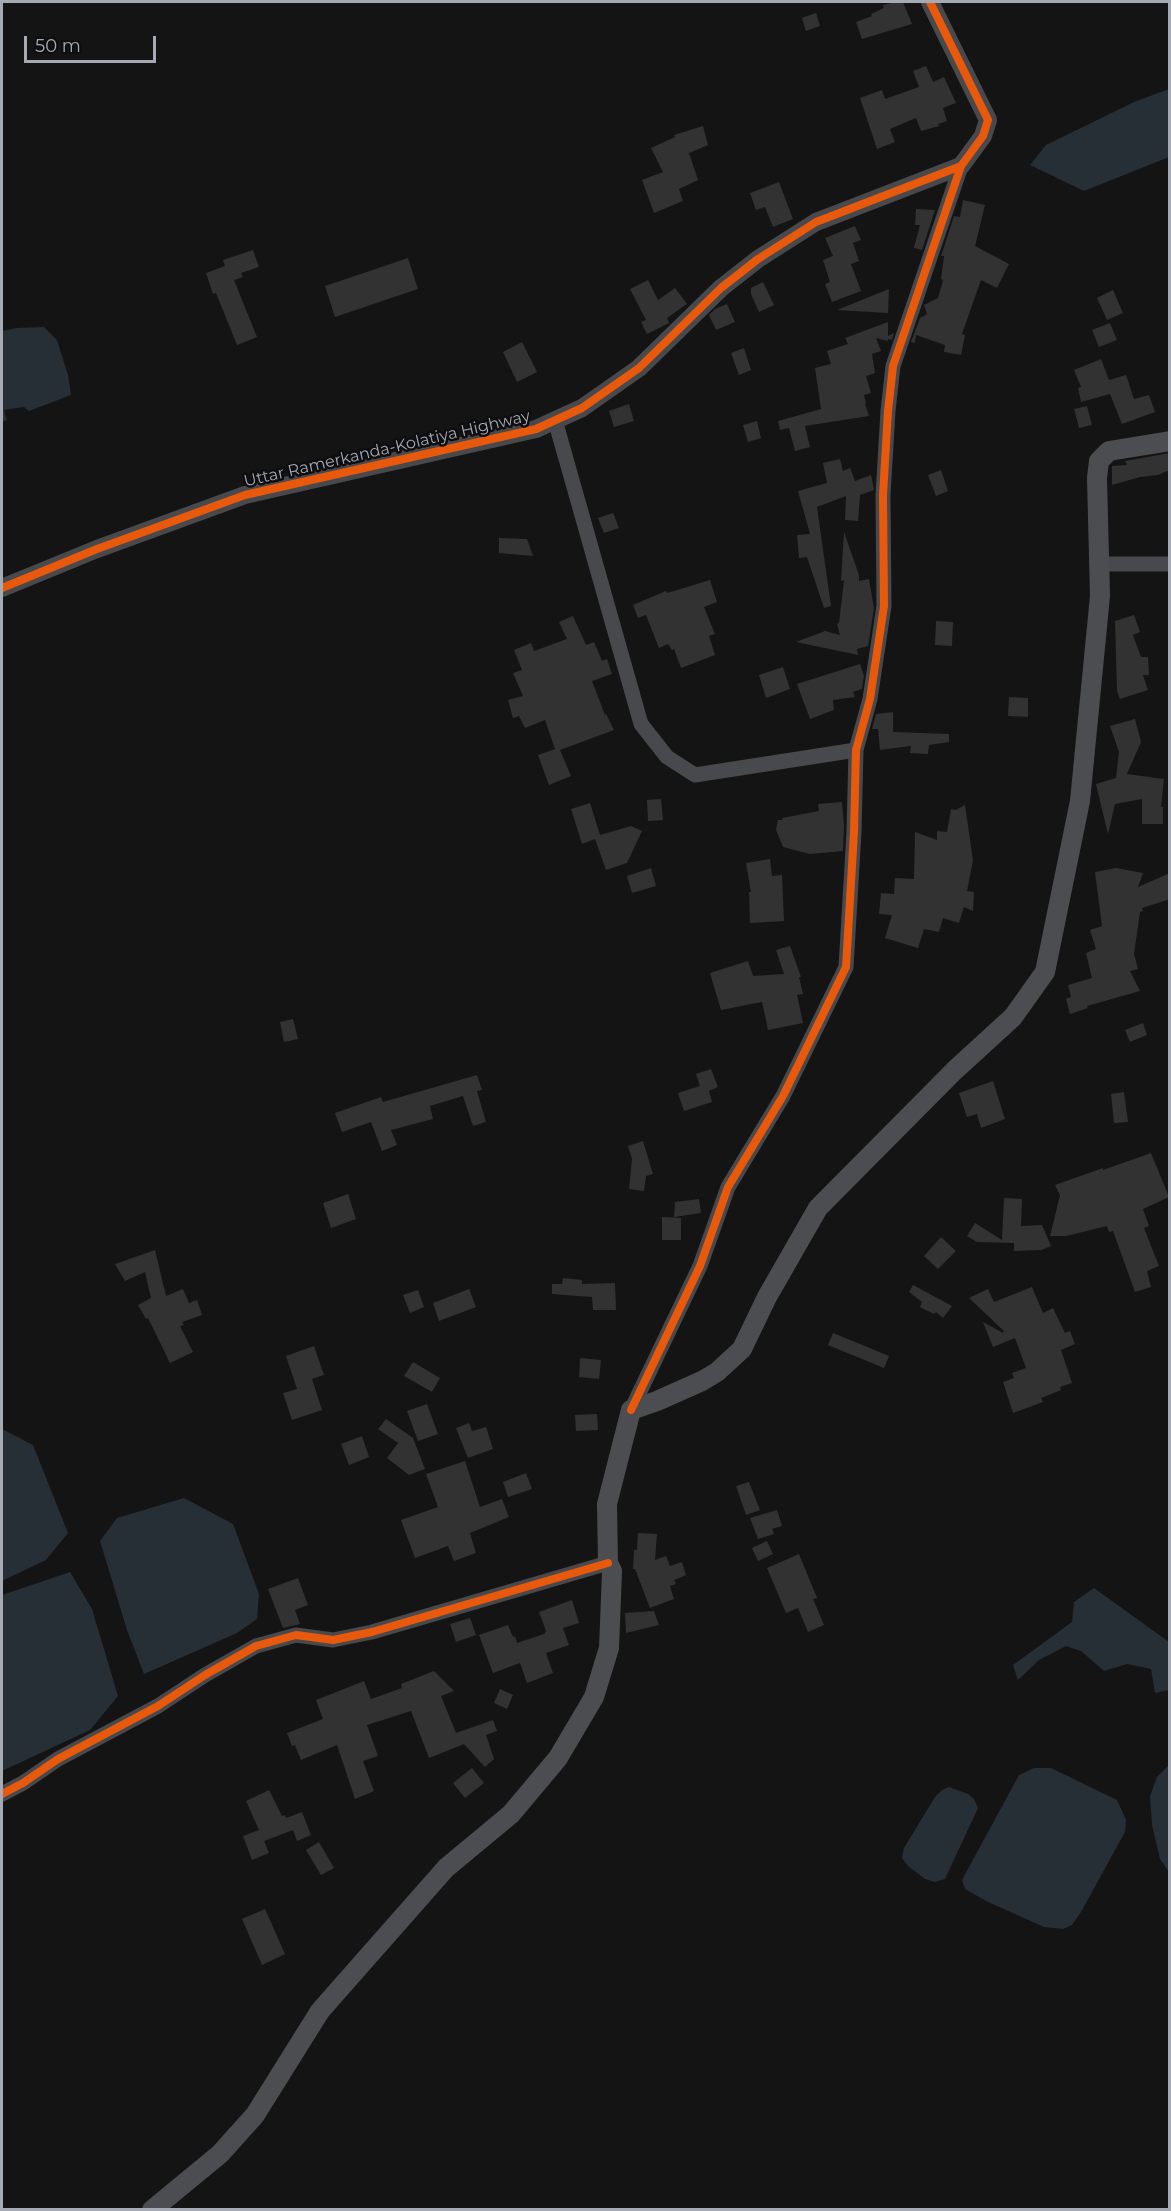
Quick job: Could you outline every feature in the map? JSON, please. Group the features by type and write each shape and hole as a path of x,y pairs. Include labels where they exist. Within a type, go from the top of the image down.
{"main road":[{"path":"152,2210 220,2154 255,2115 328,2002 446,1868 511,1814 558,1758 594,1697 609,1648 612,1571 608,1563 607,1504 631,1410 702,1381 717,1372 742,1349 767,1297 818,1208 955,1070 1013,1017 1045,972 1080,801 1100,596 1097,478 1099,461 1109,451 1170,441"}],"street":[{"path":"631,1410 700,1266 728,1187 783,1096 846,967 856,750 870,699 884,606 883,495 893,366 961,166 983,136 988,120 930,2"},
{"name":"Uttar Ramerkanda-Kolatiya Highway","path":"2,588 97,549 245,495 536,429 582,408 639,368 721,288 758,259 816,222 961,166"},
{"path":"555,420 641,724 667,756 695,775 856,750"},
{"path":"1100,564 1170,564"},
{"path":"2,1794 23,1783 58,1759 158,1706 205,1674 256,1646 296,1635 333,1640 372,1632 608,1563"}],"shaded area":[{"path":"1169,89 1169,157 1084,191 1030,165 1046,145 1134,102"},
{"path":"44,327 57,340 68,375 71,395 29,411 24,407 4,410 7,420 2,422 2,331"},
{"path":"2,1429 33,1445 68,1533 46,1560 2,1581"},
{"path":"184,1498 233,1524 259,1594 257,1619 237,1633 144,1674 127,1630 100,1541 117,1518"},
{"path":"70,1572 92,1609 118,1696 90,1730 2,1771 2,1595"},
{"path":"1094,1588 1169,1642 1169,1690 1155,1693 1151,1669 1127,1664 1104,1671 1081,1651 1066,1646 1039,1660 1018,1680 1013,1665 1072,1622 1074,1602"},
{"path":"1169,1765 1169,1872 1160,1859 1152,1825 1150,1796 1157,1777"},
{"path":"1034,1768 1051,1768 1117,1800 1126,1820 1125,1832 1081,1912 1072,1925 1063,1929 1044,1927 986,1901 965,1889 962,1880 1019,1775"},
{"path":"949,1787 968,1794 974,1799 978,1808 945,1879 935,1882 925,1879 908,1866 902,1858 904,1848 935,1797"}],"building":[{"path":"903,2 912,24 862,39 856,22 872,16 871,14 884,8 883,5"},
{"path":"816,13 820,26 806,31 802,18"},
{"path":"926,66 933,82 944,77 956,103 943,108 947,121 921,131 916,118 890,129 895,142 877,149 860,98 882,90 885,99 919,87 913,71"},
{"path":"703,126 708,145 689,153 698,180 679,189 683,201 654,213 642,180 663,172 651,148 675,137 674,135"},
{"path":"779,182 793,219 773,227 765,207 756,210 750,193"},
{"path":"963,200 985,205 975,246 1009,264 997,288 981,280 962,334 965,335 961,355 944,352 945,345 916,335 915,343 911,342 920,318 927,314 924,305 938,298 943,280 941,279 944,256 941,256 954,216 960,217"},
{"path":"916,209 935,210 922,250 914,248 920,225 915,225"},
{"path":"855,226 861,240 853,243 859,261 851,264 861,291 832,302 825,284 830,282 823,260 833,256 825,238"},
{"path":"253,250 259,267 241,273 243,277 234,280 257,337 237,345 216,293 213,294 206,273 225,266 223,260"},
{"path":"408,258 418,289 335,317 325,286"},
{"path":"648,280 658,300 675,288 687,304 667,318 669,323 647,334 641,322 646,320 630,289"},
{"path":"763,282 774,305 759,312 751,294 751,288"},
{"path":"889,289 888,313 837,310"},
{"path":"1113,290 1123,313 1107,320 1097,298"},
{"path":"727,304 735,322 716,330 709,315 715,309"},
{"path":"888,322 888,336 894,333 892,340 876,338 881,351 872,354 875,373 866,376 871,393 864,395 869,416 805,426 810,447 795,451 789,428 780,430 778,421 821,409 815,368 831,364 827,351 848,344 845,338"},
{"path":"1110,323 1117,340 1099,347 1092,330"},
{"path":"522,342 537,372 517,382 503,352"},
{"path":"744,348 751,370 739,375 731,353"},
{"path":"1101,359 1109,380 1126,375 1134,399 1149,395 1155,412 1122,424 1110,394 1081,402 1078,388 1081,387 1074,370"},
{"path":"629,404 634,421 614,427 609,411"},
{"path":"1087,406 1092,425 1079,428 1074,409"},
{"path":"757,421 761,438 748,442 743,425"},
{"path":"1170,453 1170,473 1167,471 1112,485 1112,466 1127,465 1125,461"},
{"path":"840,459 843,471 850,468 855,481 871,475 874,490 860,495 858,521 845,520 846,496 817,507 831,606 824,608 807,557 799,558 797,535 810,534 798,491 827,483 823,463"},
{"path":"941,470 948,491 936,496 928,475"},
{"path":"613,513 619,528 604,533 598,518"},
{"path":"844,532 859,581 869,579 874,609 868,646 857,649 858,655 796,642 825,631 840,635 837,624 839,623 844,580 841,581"},
{"path":"499,538 527,539 533,556 499,553"},
{"path":"710,580 717,602 704,607 715,634 709,636 715,655 681,668 674,649 672,650 668,644 659,648 646,615 638,618 633,605 666,591 667,593"},
{"path":"1134,615 1140,632 1133,635 1141,657 1148,657 1149,675 1143,675 1148,690 1120,699 1117,691 1115,621"},
{"path":"573,616 586,645 594,642 602,661 607,659 612,674 592,681 605,715 614,730 560,750 571,776 549,785 538,755 555,749 545,720 525,728 519,716 513,718 508,700 523,696 513,673 522,670 514,650 531,643 534,651 567,639 559,622"},
{"path":"936,621 953,622 952,646 935,645"},
{"path":"860,664 864,676 862,689 853,692 855,697 833,700 834,710 810,719 797,684"},
{"path":"783,667 790,689 766,698 759,675"},
{"path":"1009,697 1028,698 1028,717 1008,716"},
{"path":"893,712 893,732 949,734 949,742 929,745 928,754 910,753 911,746 880,750 878,729 872,729 876,714"},
{"path":"1135,719 1141,742 1127,774 1164,779 1161,807 1163,807 1163,824 1142,824 1142,799 1115,804 1108,834 1096,784 1116,778 1119,752 1110,726"},
{"path":"661,799 663,820 648,821 647,800"},
{"path":"842,802 843,851 810,854 783,847 776,830 778,820 819,811 818,804"},
{"path":"590,803 600,835 631,826 642,831 627,863 606,870 595,839 582,844 571,809"},
{"path":"965,805 973,860 967,891 974,892 973,911 964,907 959,923 943,918 939,932 924,929 918,948 885,938 892,915 879,914 881,893 894,894 895,878 914,879 915,832 937,840 937,831 947,832 951,809 956,810"},
{"path":"770,859 772,876 782,875 784,921 750,923 749,892 751,892 746,863"},
{"path":"651,868 656,886 632,893 627,876"},
{"path":"1116,868 1143,873 1138,887 1170,873 1170,899 1142,908 1143,911 1140,912 1134,954 1138,969 1130,971 1140,991 1087,1006 1088,1008 1070,1014 1066,999 1071,997 1068,985 1092,978 1086,953 1096,949 1090,930 1102,926 1095,872"},
{"path":"790,946 801,977 799,977 803,994 797,995 803,1023 768,1030 762,1002 721,1010 710,973 748,961 753,976 784,974 776,950"},
{"path":"293,1019 298,1039 284,1042 280,1022"},
{"path":"1143,1023 1147,1035 1130,1042 1125,1030"},
{"path":"711,1069 718,1087 709,1091 712,1102 684,1111 678,1093 700,1086 696,1074"},
{"path":"477,1075 482,1090 477,1091 486,1122 473,1126 463,1096 430,1106 433,1119 391,1130 397,1145 382,1151 371,1122 342,1132 335,1113 381,1097 383,1102"},
{"path":"993,1081 1005,1119 981,1128 977,1114 967,1117 959,1093"},
{"path":"1124,1092 1128,1122 1114,1123 1111,1094"},
{"path":"643,1141 653,1174 646,1176 644,1191 629,1189 632,1159 628,1146"},
{"path":"1151,1153 1169,1197 1143,1209 1149,1226 1144,1228 1159,1266 1147,1271 1151,1287 1135,1292 1113,1231 1109,1232 1107,1226 1066,1236 1050,1236 1060,1195 1055,1185"},
{"path":"348,1194 356,1219 331,1228 323,1203"},
{"path":"1004,1198 1022,1199 1021,1226 1042,1225 1051,1246 1041,1250 1014,1251 1014,1243 977,1242 967,1236 975,1223 1002,1240"},
{"path":"699,1199 701,1213 674,1217 675,1202"},
{"path":"662,1217 681,1218 681,1240 662,1240"},
{"path":"941,1237 956,1251 938,1269 924,1256"},
{"path":"155,1250 166,1296 183,1289 189,1303 197,1300 202,1315 182,1322 184,1325 180,1326 193,1352 170,1363 148,1318 146,1319 138,1305 151,1298 145,1272 125,1281 115,1264"},
{"path":"563,1278 582,1280 582,1284 615,1283 616,1310 593,1310 592,1297 552,1294 552,1284 562,1284"},
{"path":"913,1285 952,1306 943,1318 936,1312 934,1314 920,1307 922,1302 909,1292"},
{"path":"1032,1287 1043,1313 1053,1308 1065,1333 1070,1331 1075,1344 1061,1350 1072,1383 1041,1398 1043,1402 1013,1413 1003,1382 1014,1378 1012,1373 1026,1368 1015,1338 993,1347 983,1322 1003,1333 1004,1331 969,1298 988,1289 994,1302"},
{"path":"469,1289 476,1307 439,1321 433,1303"},
{"path":"418,1290 424,1307 410,1313 403,1295"},
{"path":"833,1333 889,1356 884,1368 828,1345"},
{"path":"314,1346 324,1375 312,1379 322,1410 292,1420 283,1393 297,1389 286,1356"},
{"path":"580,1358 601,1360 599,1379 579,1377"},
{"path":"413,1362 440,1378 432,1392 404,1376"},
{"path":"427,1404 438,1434 418,1441 407,1411"},
{"path":"597,1414 598,1430 576,1431 575,1415"},
{"path":"386,1419 413,1438 425,1469 409,1475 387,1458 398,1443 378,1429"},
{"path":"469,1423 472,1431 486,1427 493,1449 468,1458 456,1428"},
{"path":"362,1436 369,1457 349,1465 341,1444"},
{"path":"465,1461 480,1507 502,1499 509,1517 470,1533 476,1553 454,1561 448,1546 415,1558 401,1520 438,1507 426,1474"},
{"path":"526,1473 532,1489 508,1497 503,1482"},
{"path":"749,1482 760,1510 746,1515 736,1486"},
{"path":"777,1510 782,1526 772,1529 774,1534 758,1539 750,1518"},
{"path":"638,1533 657,1534 655,1560 666,1556 670,1566 682,1562 686,1575 674,1580 676,1584 670,1586 674,1599 650,1608 635,1569 633,1569"},
{"path":"767,1541 773,1554 758,1561 752,1548"},
{"path":"799,1554 817,1598 813,1599 824,1625 808,1632 798,1608 786,1613 767,1568"},
{"path":"298,1578 308,1605 295,1610 300,1624 283,1628 268,1589"},
{"path":"572,1600 579,1623 563,1628 569,1645 546,1653 553,1673 527,1683 520,1663 493,1673 479,1635 508,1625 517,1643 544,1634 546,1631 539,1612"},
{"path":"654,1611 659,1625 626,1633 625,1613"},
{"path":"470,1618 476,1635 456,1642 450,1624"},
{"path":"434,1671 454,1691 441,1696 456,1733 493,1720 497,1731 486,1735 494,1759 485,1767 464,1744 429,1758 411,1711 367,1725 378,1756 363,1761 374,1791 355,1799 337,1745 301,1760 295,1745 292,1746 287,1733 323,1719 316,1700 364,1681 371,1699 402,1688 401,1684"},
{"path":"500,1689 513,1695 507,1709 494,1703"},
{"path":"472,1768 484,1783 465,1798 453,1783"},
{"path":"269,1790 282,1816 285,1815 286,1818 302,1812 311,1835 297,1841 293,1830 264,1841 269,1853 252,1860 243,1836 259,1830 246,1801"},
{"path":"319,1842 334,1868 321,1875 306,1850"},
{"path":"265,1909 285,1954 262,1965 242,1919"}],"cycle path":[{"path":"2,588 97,549 245,495 536,429 582,408 639,368 721,288 758,259 816,222 961,166 983,136 988,120 930,2"},
{"path":"631,1410 700,1266 728,1187 783,1096 846,967 856,750 870,699 884,606 883,495 893,366 961,166"},
{"path":"2,1794 23,1783 58,1759 158,1706 205,1675 256,1646 296,1635 333,1640 372,1632 608,1563"}]}
